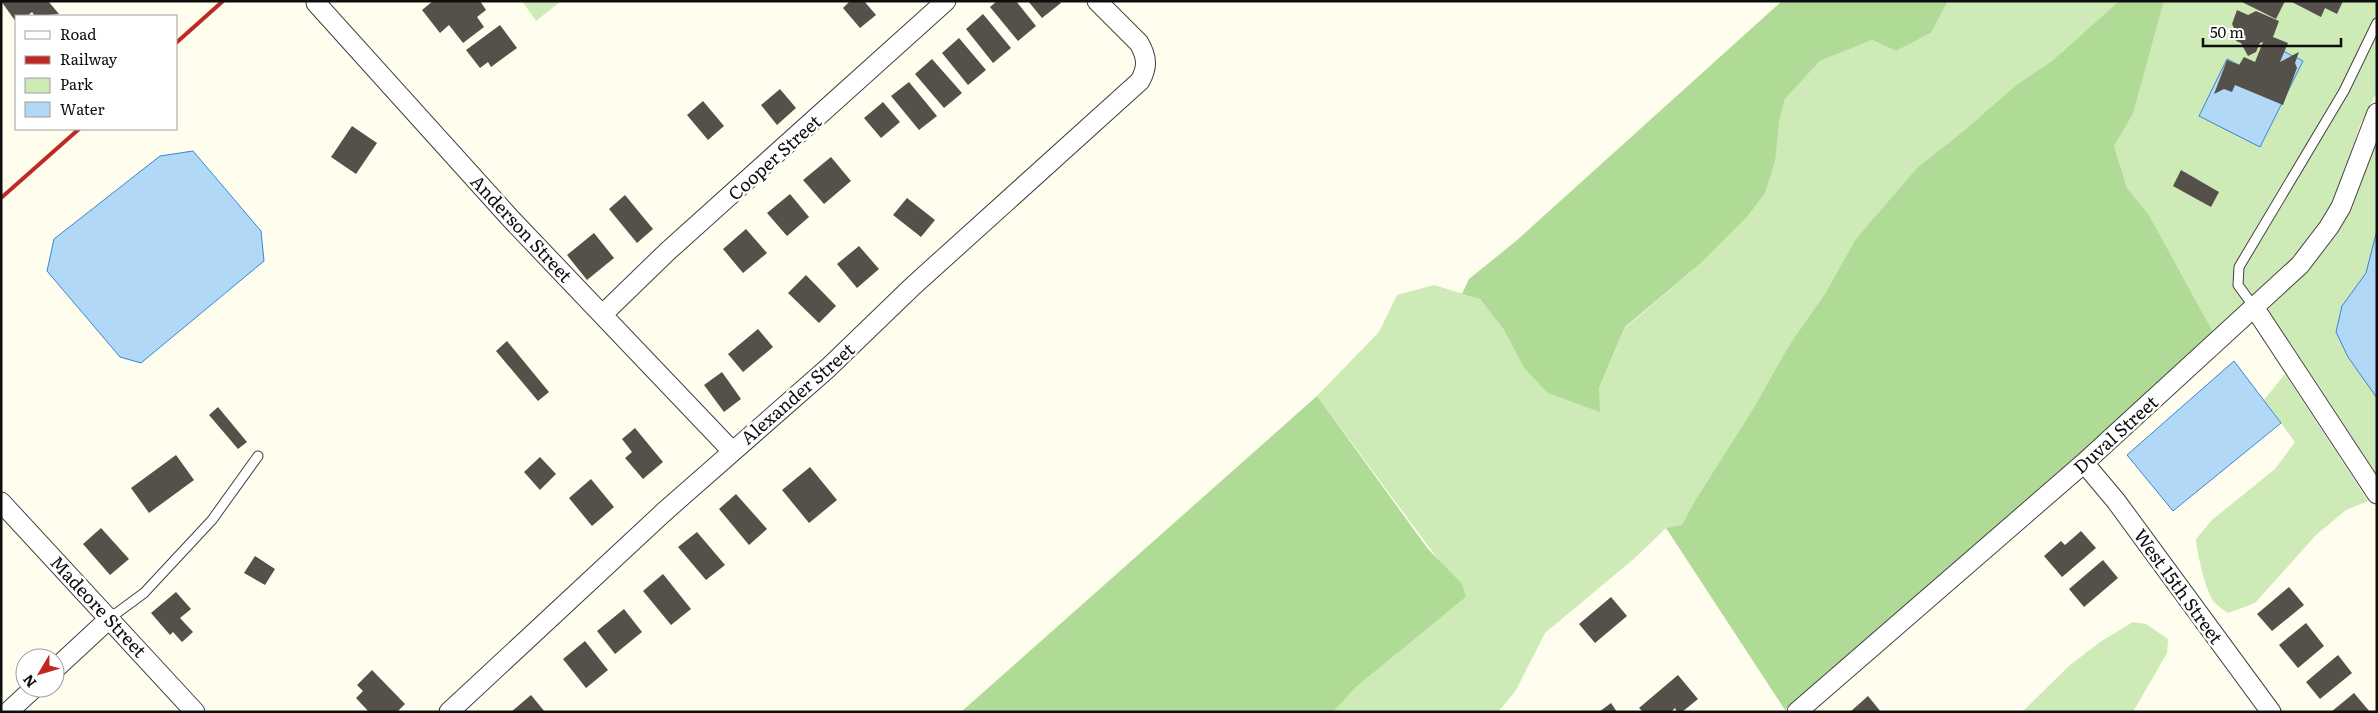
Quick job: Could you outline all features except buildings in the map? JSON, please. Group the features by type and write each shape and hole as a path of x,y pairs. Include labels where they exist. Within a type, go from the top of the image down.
{"street":[{"name":"Cooper Street","path":"603,314 668,251 946,1"},
{"name":"Alexander Street","path":"449,712 732,450 828,368 913,286 1140,81 1144,73 1146,60 1139,43 1097,1"},
{"name":"Anderson Street","path":"316,3 510,218 732,450"},
{"name":"Duval Street","path":"1797,712 2084,463 2300,265 2329,227 2352,182 2377,113"},
{"path":"2254,307 2377,494"},
{"name":"West 15th Street","path":"2084,463 2116,501 2271,712"},
{"name":"Madeore Street","path":"1,502 195,712"},
{"path":"65,660 110,618"},
{"path":"8,712 23,698"}],"lane":[{"path":"2254,307 2238,285 2239,267 2344,91 2377,23"},
{"path":"110,618 144,593 212,520 258,456"}],"green space":[{"path":"522,1 561,1 536,21"},
{"path":"1782,1 1948,1 1931,33 1896,51 1872,40 1820,61 1785,99 1779,123 1775,161 1765,193 1746,218 1702,262 1625,327 1599,388 1600,412 1548,393 1524,368 1504,330 1480,299 1462,294 1469,279 1516,241"},
{"path":"1948,1 2119,1 2052,61 2016,85 1966,129 1918,167 1788,347 1753,409 1696,499 1682,526 1666,528 1636,557 1545,633 1516,690 1498,712 1333,712 1356,687 1466,597 1317,396 1379,332 1397,295 1434,285 1480,299 1504,330 1524,368 1599,388 1625,328 1702,262 1746,218 1779,123 1785,99 1820,61 1872,40 1896,51 1931,33"},
{"path":"2119,1 2164,1 2133,114 2114,146 2127,188 2149,215 2213,332 2105,432 1785,710 1666,528 1682,525 1696,499 1753,409 1788,347 1825,294 1856,239 1918,167 1966,129 2016,85 2052,61"},
{"path":"2164,1 2377,1 2377,92 2360,125 2342,180 2331,204 2321,223 2292,259 2213,332 2149,215 2127,188 2114,146 2133,114"},
{"path":"2377,137 2376,235 2366,273 2342,306 2377,398 2377,475 2267,307 2306,271 2332,240 2356,196"},
{"path":"2285,374 2368,501 2346,510 2316,535 2255,603 2228,613 2215,603 2208,591 2196,539 2212,520 2275,469 2295,442 2264,400"},
{"path":"1317,396 1428,549 1462,584 1466,597 1356,687 1333,712 961,712"},
{"path":"2133,622 2146,624 2168,639 2167,653 2133,712 2022,712 2070,665 2100,642"}],"water":[{"path":"2267,43 2303,61 2260,147 2199,116 2227,59 2277,84"},
{"path":"193,151 261,231 264,261 141,363 120,357 47,271 54,239 160,156"},
{"path":"2377,230 2377,398 2348,357 2336,332 2342,306 2366,273"},
{"path":"2234,361 2281,423 2173,511 2127,455"}],"railway":[{"path":"178,41 223,1"},
{"path":"1,198 78,130"}]}
